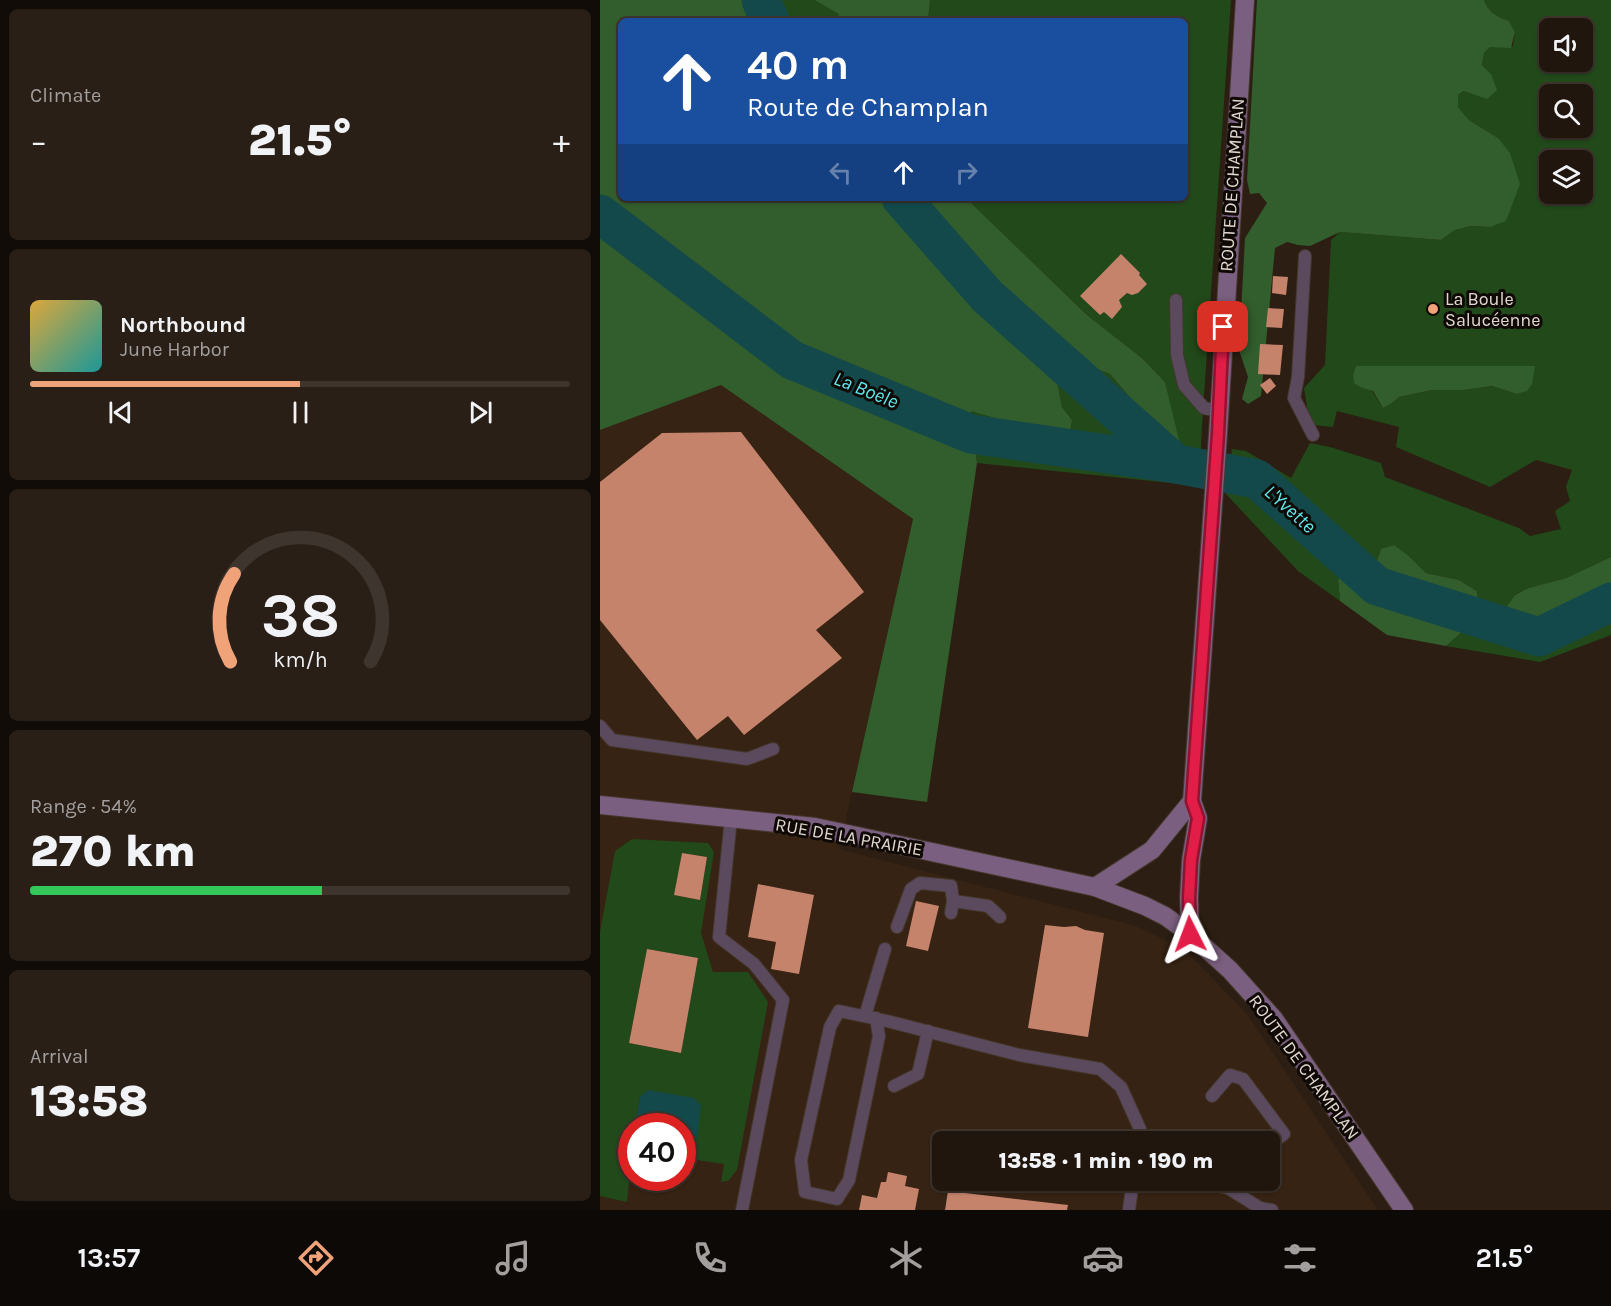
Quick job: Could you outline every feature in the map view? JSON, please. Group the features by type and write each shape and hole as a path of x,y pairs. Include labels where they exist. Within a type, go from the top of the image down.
{"street":[{"name":"ROUTE DE CHAMPLAN","path":"1190,934 1191,860 1198,818 1192,801 1245,0"},
{"path":"1095,887 1152,850 1192,801"},
{"name":"RUE DE LA PRAIRIE","path":"600,805 815,827 1095,887"},
{"name":"ROUTE DE CHAMPLAN","path":"1095,887 1166,916 1230,970 1274,1019 1404,1210"}],"lane":[{"path":"1305,256 1298,377 1294,398 1313,435"},
{"path":"1176,300 1177,355 1184,385 1204,408 1219,411"},
{"path":"600,726 612,740 747,759 773,749"},
{"path":"731,818 719,937 754,964 783,1000 742,1210"},
{"path":"897,927 911,889 920,883 951,886 952,907 988,906 1000,917"},
{"path":"885,949 870,1017 879,1036 849,1180 837,1199 805,1192 801,1160 830,1027 839,1011 870,1017 928,1031 1019,1055 1100,1070 1121,1087 1140,1131"},
{"path":"894,1086 918,1074 928,1031"},
{"path":"1212,1096 1230,1075 1243,1079 1284,1134 1280,1137"},
{"path":"1129,1210 1132,1191"},
{"path":"1233,1191 1260,1208 1272,1210"}],"shaded area":[{"path":"721,385 913,519 839,849 1136,926 1184,949 1247,1014 1378,1210 600,1210 600,430"}],"green space":[{"path":"600,0 775,0 785,18 618,18 618,201 969,201 1087,315 1142,358 1165,382 1179,440 1167,450 1153,452 1142,450 1138,441 1139,421 1132,400 1110,374 1080,363 1057,381 1062,407 1072,420 1068,439 971,411 977,463 927,802 852,792 913,519 721,385 600,430"},
{"path":"775,0 814,0 840,14 838,18 785,18"},
{"path":"814,0 930,0 928,18 837,18 839,14"},
{"path":"930,0 1231,0 1199,488 1181,484 977,463 971,411 1072,420 1062,407 1057,381 1080,363 1110,374 1132,400 1139,421 1138,441 1168,396 1165,382 1142,358 1087,315 969,201 1188,201 1188,18 928,18"},
{"path":"1257,0 1484,0 1494,14 1509,21 1515,32 1511,48 1490,47 1484,53 1482,65 1491,74 1497,90 1487,99 1464,91 1458,95 1458,107 1469,120 1498,138 1510,153 1520,184 1506,221 1490,227 1471,226 1455,230 1441,240 1340,232 1310,246 1287,242 1275,248 1261,396 1248,404 1242,399 1248,377 1239,350 1245,238 1267,203 1259,193 1250,194 1247,180"},
{"path":"1484,0 1611,0 1611,557 1566,578 1528,588 1514,595 1544,629 1611,593 1611,635 1540,662 1446,646 1462,632 1467,619 1478,605 1477,591 1459,580 1426,573 1411,558 1381,549 1375,566 1364,577 1338,580 1340,601 1298,571 1226,494 1232,449 1246,451 1291,478 1310,443 1381,463 1385,477 1519,528 1530,536 1561,529 1555,511 1570,501 1566,487 1572,470 1536,460 1490,487 1396,447 1399,427 1337,411 1333,427 1314,425 1308,413 1304,388 1325,365 1331,240 1340,232 1441,240 1455,230 1471,226 1490,227 1498,138 1469,120 1458,107 1458,95 1465,91 1487,98 1491,74 1482,65 1484,53 1490,47 1513,46 1515,32 1509,21 1494,14","holes":["1356,366 1385,366 1527,390 1517,394 1492,386 1464,390 1432,390 1399,397 1383,408"]},
{"path":"1356,366 1535,366 1532,384 1527,391 1517,394 1492,386 1464,390 1432,390 1399,397 1383,408 1373,391 1354,383 1353,375"},
{"path":"1394,545 1426,573 1459,580 1477,591 1478,605 1467,619 1462,632 1446,646 1387,635 1340,601 1338,579 1364,577 1375,566 1381,549"},
{"path":"1611,557 1611,593 1544,629 1515,625 1508,621 1504,611 1515,595 1528,588 1566,578"},
{"path":"632,839 708,843 714,852 701,933 713,972 748,972 768,1002 737,1170 728,1181 721,1182 724,1164 696,1160 696,1122 701,1105 640,1097 637,1113 618,1113 618,1191 628,1191 627,1202 600,1196 600,932 615,851","holes":["682,853 707,857 700,900 674,895","647,949 698,959 680,1053 629,1043"]}],"water":[{"path":"648,1090 694,1098 701,1105 697,1139 696,1113 637,1113 640,1097"}],"building":[{"path":"1121,254 1140,273 1139,275 1147,284 1138,293 1132,295 1127,293 1119,300 1122,307 1112,319 1104,312 1100,315 1080,296"},
{"path":"1273,276 1288,277 1286,295 1272,293"},
{"path":"1268,308 1284,309 1282,328 1266,327"},
{"path":"1260,344 1283,345 1280,375 1258,374"},
{"path":"1270,378 1276,386 1267,394 1260,385"},
{"path":"741,432 864,592 816,630 842,658 744,735 728,716 697,740 600,620 600,482 662,433"},
{"path":"682,853 707,857 700,900 674,895"},
{"path":"758,884 814,895 799,974 771,969 776,942 748,937"},
{"path":"916,901 939,906 928,951 906,946"},
{"path":"1045,925 1076,926 1104,933 1088,1037 1028,1028"},
{"path":"647,949 698,958 681,1053 629,1043"},
{"path":"888,1172 907,1176 905,1186 919,1189 915,1210 859,1210 862,1195 877,1198 881,1182 886,1182"},
{"path":"948,1191 1068,1205 1067,1210 945,1210"}],"waterway":[{"name":"L'Yvette","path":"761,0 769,18"},
{"name":"L'Yvette","path":"904,201 987,296 1176,464"},
{"name":"La Boële","path":"600,214 792,360 971,434 1176,464 1257,479 1377,586 1539,637 1611,602"}],"place":[{"name":"La Boule Salucéenne","path":"1433,309"}],"route":[{"path":"1190,934 1191,860 1198,818 1192,801 1218,434 1223,327"}]}
